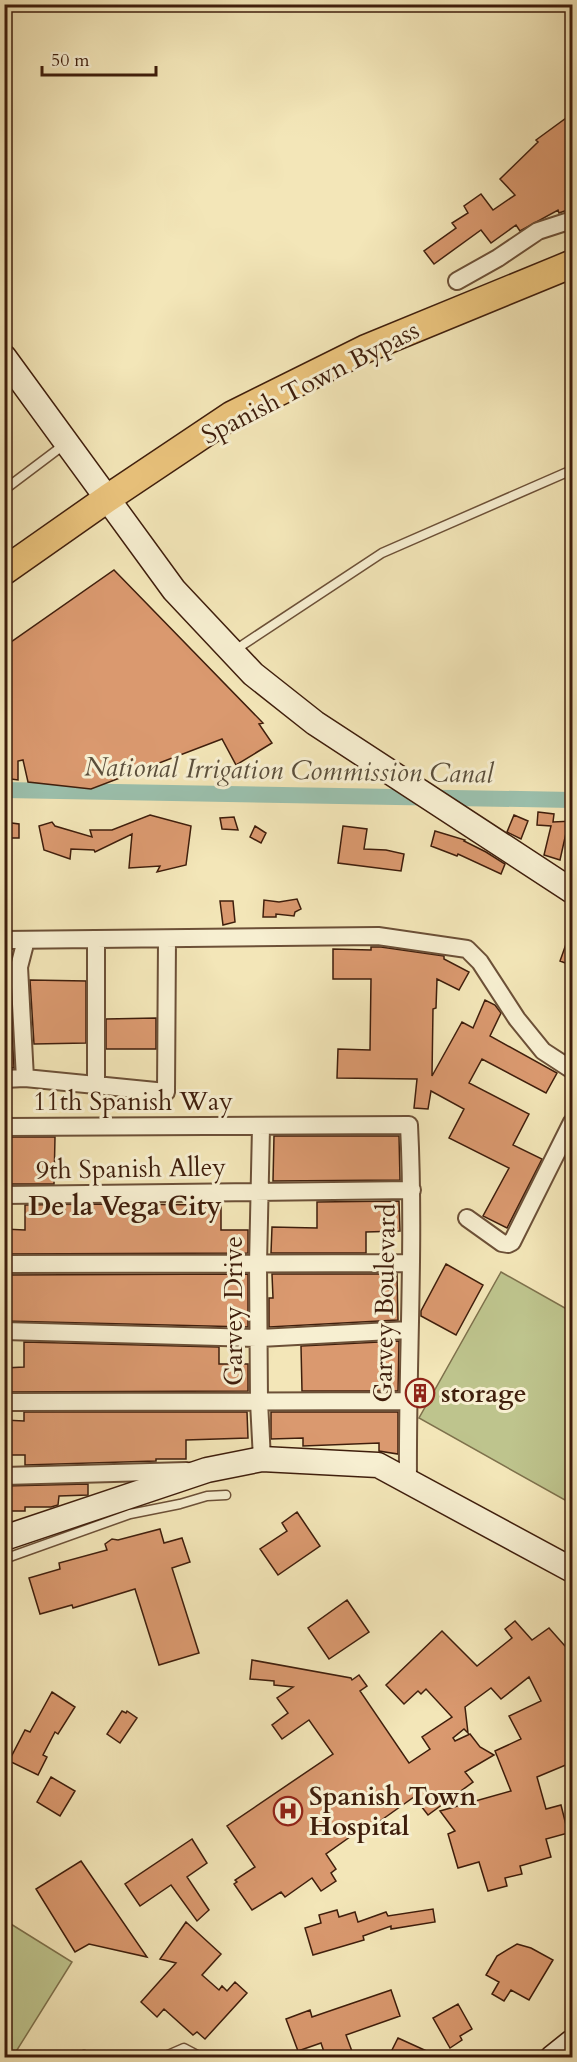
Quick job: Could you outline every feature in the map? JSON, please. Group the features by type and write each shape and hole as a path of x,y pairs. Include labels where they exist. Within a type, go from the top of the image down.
{"main road":[{"name":"Spanish Town Bypass","path":"4,571 232,415 365,349 573,264"}],"street":[{"path":"457,281 498,258 538,231 573,220"},
{"path":"4,357 174,590 252,674 315,723 573,891"},
{"path":"4,940 378,936 467,949 480,962 517,1019 543,1051 573,1070"},
{"path":"96,939 96,1086"},
{"path":"4,1079 25,1078 166,1092 167,939"},
{"path":"25,1078 19,967 26,940"},
{"path":"466,1218 502,1243 512,1242 573,1122"},
{"name":"11th Spanish Way","path":"4,1127 409,1125"},
{"name":"Garvey Boulevard","path":"408,1481 412,1190 409,1125"},
{"name":"Garvey Drive","path":"261,1127 258,1264 259,1402 262,1459"},
{"name":"9th Spanish Alley","path":"4,1195 412,1190"},
{"path":"4,1264 411,1263"},
{"path":"4,1331 260,1338 409,1330"},
{"path":"4,1402 408,1401"},
{"path":"4,1538 207,1470 262,1459 378,1466 573,1570"},
{"path":"4,1476 207,1470"},
{"path":"552,2058 573,2042"}],"lane":[{"path":"4,490 68,442"},
{"path":"232,652 382,553 573,470"},
{"path":"4,1559 130,1515 207,1496 226,1495"},
{"path":"161,2058 184,2048 203,2058"}],"green space":[{"path":"501,1272 572,1312 572,1504 419,1418"},
{"path":"6,1921 72,1962 12,2058 4,2057 4,1924"}],"building":[{"path":"573,113 573,208 559,213 558,210 520,231 516,225 491,243 481,230 434,264 424,251 456,228 452,223 468,213 464,206 481,194 493,210 515,195 500,179 538,142 536,140"},
{"path":"114,570 263,723 259,724 272,743 236,765 222,739 91,789 28,782 23,760 18,761 18,780 4,778 4,647"},
{"path":"538,812 554,814 553,822 573,821 573,833 566,833 560,860 544,855 551,826 537,825"},
{"path":"150,815 191,826 186,865 157,872 160,866 129,868 132,834 95,852 94,850 71,849 70,859 44,850 39,826 52,822 55,826 92,837 90,830 112,830"},
{"path":"514,815 528,821 521,839 507,832"},
{"path":"234,817 238,830 222,829 220,818"},
{"path":"4,822 19,824 19,838 4,838"},
{"path":"255,826 266,833 261,843 250,837"},
{"path":"343,826 367,829 364,849 404,854 401,871 338,863"},
{"path":"435,831 465,840 505,864 501,874 458,854 457,856 431,846"},
{"path":"297,899 301,909 295,912 294,916 276,914 276,917 263,917 264,900 279,902"},
{"path":"220,901 233,901 235,922 223,925"},
{"path":"571,930 573,930 573,966 560,961"},
{"path":"371,947 444,956 444,959 469,972 459,990 437,979 436,1008 433,1009 432,1076 462,1022 473,1028 485,1000 495,1005 501,1013 490,1036 557,1073 546,1093 482,1059 469,1083 529,1114 513,1145 542,1159 507,1228 483,1216 509,1168 449,1138 464,1109 431,1091 428,1109 414,1108 417,1079 337,1078 338,1049 370,1050 371,979 333,979 333,949 371,950"},
{"path":"4,968 9,968 14,1068 4,1066"},
{"path":"30,980 86,981 86,1043 34,1044"},
{"path":"156,1018 156,1049 106,1049 106,1019"},
{"path":"274,1136 399,1136 400,1180 273,1181"},
{"path":"4,1137 55,1137 54,1184 4,1184"},
{"path":"399,1201 400,1231 366,1232 366,1253 271,1253 272,1227 317,1228 317,1202"},
{"path":"25,1205 221,1205 221,1230 248,1230 248,1253 4,1254 4,1229 25,1230"},
{"path":"446,1264 483,1285 456,1335 421,1316 421,1311"},
{"path":"248,1274 248,1327 4,1321 4,1275"},
{"path":"272,1274 397,1274 398,1320 269,1327 269,1298 273,1298"},
{"path":"399,1341 398,1391 302,1391 301,1346"},
{"path":"24,1342 219,1347 219,1364 248,1364 248,1391 4,1392 4,1368 24,1367"},
{"path":"422,1385 428,1392 420,1401 419,1386"},
{"path":"24,1412 247,1412 248,1438 186,1440 186,1459 25,1465 25,1455 4,1455 4,1420 24,1421"},
{"path":"271,1412 398,1412 398,1454 379,1451 379,1443 303,1446 303,1438 271,1439"},
{"path":"88,1484 88,1495 59,1496 58,1505 25,1507 25,1511 4,1511 4,1486"},
{"path":"297,1512 320,1546 278,1575 260,1549 287,1531 282,1523"},
{"path":"160,1529 164,1543 182,1538 190,1562 172,1568 199,1653 159,1665 135,1589 73,1608 72,1605 40,1614 29,1578 60,1569 59,1563 107,1550 105,1544 112,1539 118,1540"},
{"path":"347,1600 369,1632 329,1659 308,1628"},
{"name":"Spanish Town Hospital","path":"515,1621 532,1640 549,1628 573,1655 573,1762 537,1777 546,1809 561,1805 568,1833 546,1839 551,1857 520,1866 522,1874 505,1878 507,1886 488,1891 479,1862 458,1868 448,1834 455,1831 440,1811 511,1791 495,1751 521,1739 509,1716 541,1701 529,1677 501,1699 491,1688 465,1707 468,1733 464,1729 453,1738 455,1741 470,1734 480,1747 494,1755 465,1772 473,1782 428,1815 414,1797 366,1831 364,1827 326,1854 336,1869 331,1873 336,1881 321,1891 312,1878 285,1897 281,1892 252,1910 234,1884 237,1882 235,1880 255,1867 227,1826 333,1754 309,1720 282,1739 272,1725 288,1713 277,1698 293,1687 274,1685 274,1681 250,1679 252,1660 352,1680 359,1675 367,1686 360,1691 409,1763 430,1749 422,1737 452,1717 426,1689 421,1694 418,1691 404,1704 386,1685 442,1631 477,1666 512,1638 505,1629"},
{"path":"52,1692 75,1707 58,1734 55,1732 43,1755 47,1757 38,1775 9,1761 25,1730 30,1732"},
{"path":"122,1711 126,1713 127,1711 137,1718 120,1743 107,1734"},
{"path":"51,1777 75,1791 60,1816 37,1802"},
{"path":"192,1839 207,1863 187,1877 209,1910 197,1921 171,1885 140,1906 125,1884"},
{"path":"81,1861 147,1957 89,1944 75,1952 36,1889"},
{"path":"433,1909 435,1922 391,1929 391,1926 363,1936 364,1940 313,1955 305,1928 321,1923 319,1915 337,1910 339,1917 355,1912 358,1922 386,1912 388,1916"},
{"path":"186,1922 221,1954 202,1975 219,1990 222,1986 227,1991 235,1982 247,1993 205,2039 197,2032 193,2035 164,2009 157,2017 141,2002 176,1963 160,1959"},
{"path":"517,1944 531,1948 553,1960 529,2000 511,1990 504,2001 492,1994 499,1982 486,1975 497,1956"},
{"path":"391,1990 400,2016 346,2035 353,2054 343,2058 326,2058 321,2043 298,2051 286,2019 310,2010 312,2017"},
{"path":"458,2004 472,2029 460,2036 462,2040 450,2048 433,2018"},
{"path":"398,2038 442,2058 402,2058 391,2052"}],"waterway":[{"name":"National Irrigation Commission Canal","path":"4,790 572,800"}],"place":[{"name":"storage","path":"420,1393"},
{"name":"Spanish Town Hospital","path":"288,1811"}],"district":[{"name":"De la Vega City","path":"125,1206"}]}
